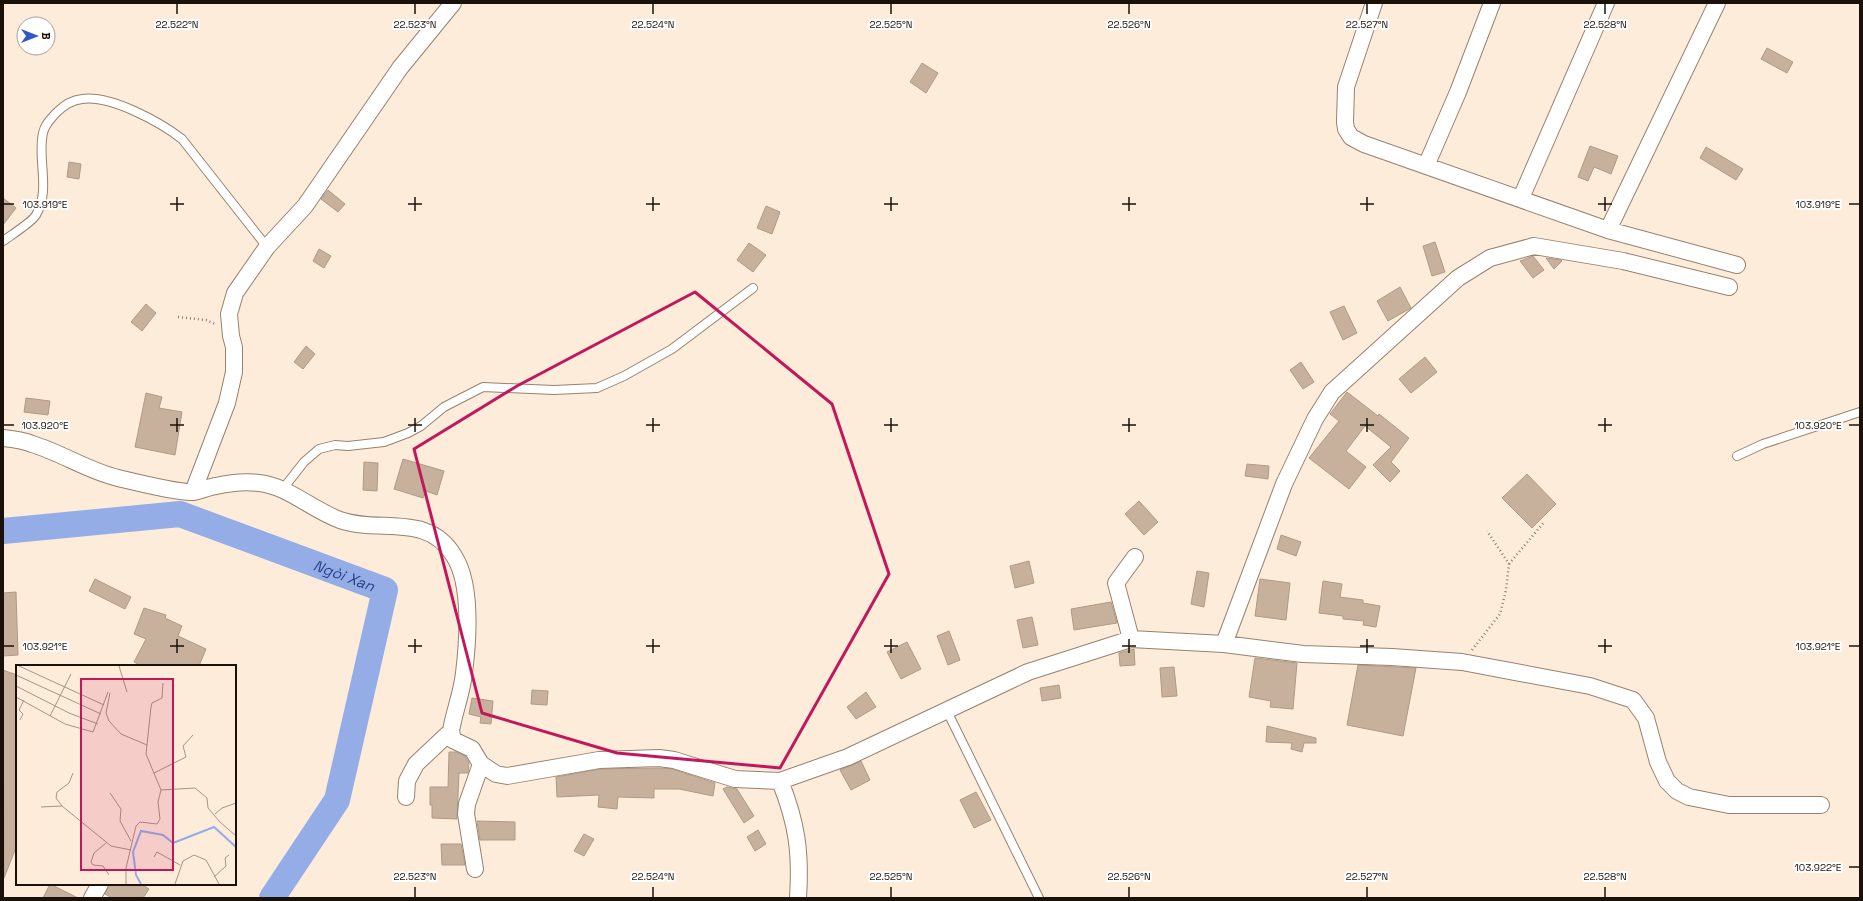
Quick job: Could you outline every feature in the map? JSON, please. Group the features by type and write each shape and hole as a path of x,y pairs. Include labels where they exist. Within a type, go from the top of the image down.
{"street":[{"path":"193,492 227,403 234,372 234,347 231,336 229,314 235,293 267,247 305,206 400,68 453,3"},
{"path":"1374,3 1346,87 1345,122 1346,129 1351,137 1364,144 1521,198 1608,230 1736,264"},
{"path":"1426,166 1458,92 1492,3"},
{"path":"1521,198 1606,3"},
{"path":"1608,230 1717,3"},
{"path":"1224,644 1284,484 1315,419 1329,397 1370,357 1458,278 1490,258 1534,246 1623,261 1729,287"},
{"path":"3,438 32,444 83,466 117,478 193,492 217,486 252,482 261,483 282,490 339,519 357,525 407,526 419,529 442,540 460,567 464,581 466,632 464,674 451,731 453,740 472,749 481,764 496,774 507,776 599,760 659,758 674,760 735,779 780,781 848,757 1028,672 1131,639 1224,644 1303,654 1392,657 1462,662 1590,686 1633,700 1646,718 1654,751 1667,781 1677,791 1689,798 1729,805 1821,806"},
{"path":"1131,639 1116,583 1134,557"},
{"path":"406,798 407,781 416,764 451,731"},
{"path":"475,869 466,814 467,804 481,764"},
{"path":"780,781 791,808 798,841 798,898"},
{"path":"92,898 99,885"}],"lane":[{"path":"3,241 36,216 42,199 42,134 46,123 63,106 82,99 102,99 151,119 167,127 182,139 267,247"},
{"path":"282,490 304,462 319,449 335,445 348,446 384,442 421,426 458,399 483,387 554,390 597,388 624,376 672,349 753,288"},
{"path":"1736,456 1763,444 1860,412"},
{"path":"947,711 1038,898"}],"path":[{"path":"178,317 206,320 216,324 231,336"},
{"path":"1462,662 1500,614 1506,590 1509,564 1545,521"},
{"path":"1487,531 1509,564"}],"highlighted area":[{"path":"695,292 832,404 889,574 780,768 617,753 482,713 414,449 517,386"}],"building":[{"path":"1767,48 1793,62 1787,73 1761,59"},
{"path":"922,63 938,73 926,93 910,82"},
{"path":"1590,146 1618,156 1611,174 1594,167 1588,181 1578,177"},
{"path":"1706,147 1743,169 1736,180 1700,158"},
{"path":"69,162 81,164 79,179 67,177"},
{"path":"328,190 345,204 338,212 321,199"},
{"path":"3,198 16,208 3,225"},
{"path":"766,206 780,212 772,234 757,228"},
{"path":"1435,242 1445,272 1432,276 1423,246"},
{"path":"749,243 766,255 753,272 737,260"},
{"path":"319,249 331,256 324,268 313,261"},
{"path":"1533,256 1544,270 1533,278 1520,261"},
{"path":"1546,258 1561,260 1562,261 1554,269"},
{"path":"1400,287 1411,308 1388,321 1377,301"},
{"path":"146,304 156,313 142,331 131,322"},
{"path":"1344,306 1357,333 1343,340 1330,312"},
{"path":"306,346 315,354 303,369 294,362"},
{"path":"1425,357 1437,372 1411,393 1399,379"},
{"path":"1301,362 1314,382 1303,389 1290,370"},
{"path":"1347,392 1378,416 1379,414 1409,438 1391,462 1400,471 1390,482 1373,465 1391,447 1365,426 1346,451 1366,467 1349,489 1309,458 1339,421 1330,414"},
{"path":"146,393 162,397 159,408 182,412 175,455 135,447"},
{"path":"26,398 50,401 48,415 24,412"},
{"path":"403,459 444,471 437,495 426,491 423,498 394,489"},
{"path":"364,462 378,463 377,491 363,490"},
{"path":"1247,464 1269,466 1268,479 1245,476"},
{"path":"1527,474 1556,504 1532,528 1502,498"},
{"path":"1139,501 1158,522 1144,535 1125,514"},
{"path":"1281,535 1301,542 1296,556 1277,549"},
{"path":"1029,561 1034,583 1015,588 1010,566"},
{"path":"1197,571 1209,573 1204,607 1191,604"},
{"path":"95,579 131,597 125,609 89,591"},
{"path":"1260,579 1290,583 1286,620 1255,616"},
{"path":"1323,581 1342,584 1340,597 1363,600 1363,603 1380,606 1376,627 1363,625 1364,621 1343,619 1343,616 1319,613"},
{"path":"16,592 18,655 3,656 3,593"},
{"path":"1111,602 1117,623 1074,630 1071,609"},
{"path":"144,608 166,615 165,618 182,626 178,636 206,649 199,665 140,665 134,662 146,639 134,634"},
{"path":"1032,617 1038,645 1023,648 1017,620"},
{"path":"949,631 960,660 948,665 937,636"},
{"path":"907,642 921,669 901,679 887,652"},
{"path":"1134,649 1135,665 1120,666 1119,653"},
{"path":"1255,658 1297,663 1293,709 1270,707 1271,701 1249,697"},
{"path":"1358,665 1416,668 1403,736 1347,725"},
{"path":"1174,667 1177,696 1162,697 1160,668"},
{"path":"3,670 16,675 16,848 4,878"},
{"path":"1059,685 1061,698 1042,701 1040,688"},
{"path":"532,690 548,691 547,705 531,704"},
{"path":"866,692 876,707 856,719 847,707"},
{"path":"472,698 493,701 491,724 480,723 481,717 469,714"},
{"path":"1267,726 1316,738 1316,743 1304,743 1302,752 1291,749 1292,743 1266,742"},
{"path":"449,752 456,752 465,756 469,763 468,773 459,773 457,819 432,818 430,787 448,787"},
{"path":"861,761 870,780 851,790 840,770"},
{"path":"600,769 672,769 715,783 713,796 679,789 654,789 654,798 618,797 617,809 598,807 599,795 557,797 556,777"},
{"path":"727,787 737,789 754,816 744,823 723,789"},
{"path":"976,792 991,820 974,828 960,800"},
{"path":"477,821 515,822 515,840 480,840"},
{"path":"758,830 766,844 755,851 747,837"},
{"path":"584,834 594,839 584,856 574,851"},
{"path":"441,844 461,844 465,865 442,865"},
{"path":"50,885 52,885 78,898 43,898"},
{"path":"109,885 143,885 149,889 143,898 112,898 105,894"}],"waterway":[{"name":"Ngòi Xan","path":"3,531 180,514 385,590 337,800 272,898"}]}
